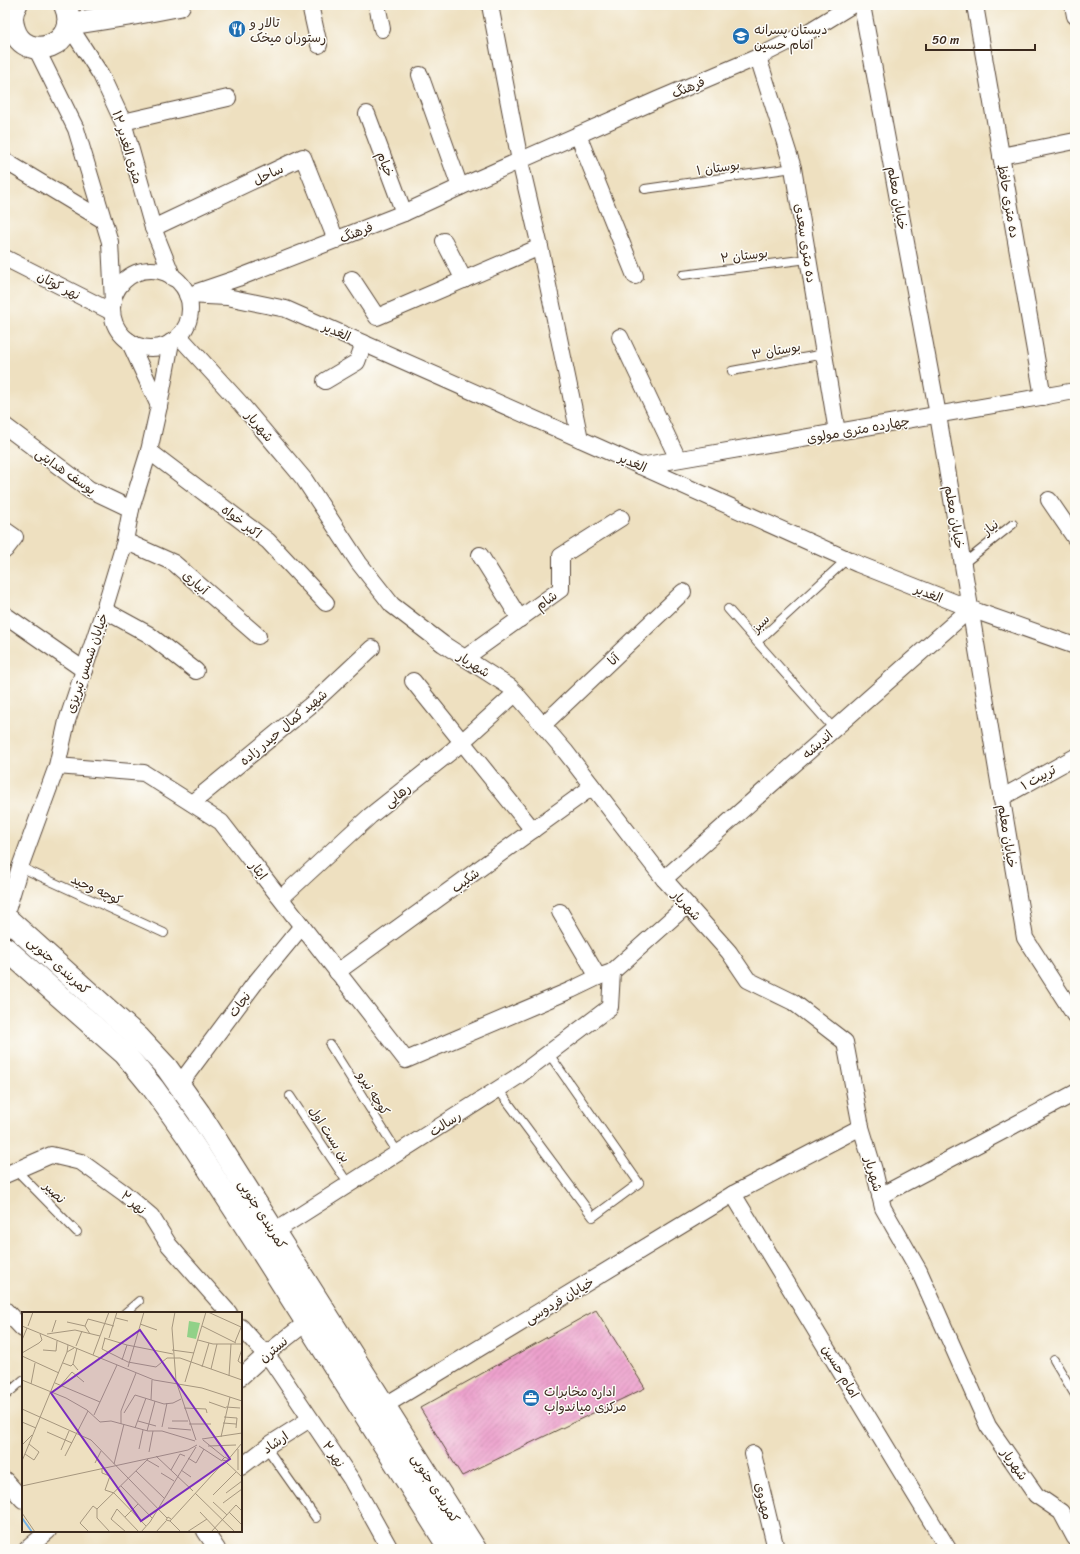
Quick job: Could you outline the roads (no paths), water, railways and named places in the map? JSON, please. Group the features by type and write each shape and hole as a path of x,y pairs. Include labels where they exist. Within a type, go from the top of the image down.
{"main road":[{"path":"12,8 12,24 21,44 54,45 61,40 66,32 67,10 132,14 179,5"},
{"name":"کمربندی جنوبی","path":"5,917 139,1038 167,1068 179,1084 199,1113 475,1549"},
{"name":"کمربندی جنوبی","path":"5,948 125,1054 153,1088 190,1140 450,1549"}],"street":[{"path":"310,5 319,45"},
{"path":"377,5 382,29"},
{"path":"490,5 520,161 540,247 580,439"},
{"name":"فرهنگ","path":"188,295 238,278 404,213 578,135 758,57 808,32 852,5"},
{"name":"خیابان معلم","path":"862,5 938,415 1025,938 1075,1016"},
{"name":"ده متری حافظ","path":"975,5 1044,397"},
{"path":"1073,5 1075,16"},
{"name":"۱۲ متری الغدیر","path":"67,10 102,76 123,122 153,228 173,278"},
{"path":"21,44 76,129 110,242 113,307 115,324 120,333 129,341 150,349 175,339 186,326 189,316 188,295 182,285 163,272 153,270 141,271 122,282 116,291 113,307"},
{"name":"ده متری سعدی","path":"758,57 793,168 837,432"},
{"path":"420,75 460,187"},
{"path":"123,122 228,98"},
{"name":"خیام","path":"367,114 404,213"},
{"path":"578,135 635,276"},
{"path":"1001,156 1075,141"},
{"name":"ساحل","path":"153,228 303,157 336,240"},
{"path":"5,161 103,220"},
{"path":"444,241 464,280"},
{"path":"352,279 377,317 540,247"},
{"name":"نهر کوتان","path":"5,258 113,307"},
{"name":"الغدیر","path":"188,295 227,297 286,309 847,559 970,609 1075,646"},
{"path":"620,337 678,459"},
{"name":"خیابان شمس تبریزی","path":"5,917 20,867 56,766 67,721 125,541 131,509 149,451 175,339"},
{"name":"شهریار","path":"175,339 240,403 304,479 359,564 392,605 444,644 510,687 516,693 543,725 664,879 730,952 748,980 793,1002 845,1042 861,1128 874,1170 883,1208 919,1271 988,1426 1036,1495 1060,1512 1075,1538"},
{"path":"129,341 159,406"},
{"path":"325,381 357,362 364,343"},
{"name":"چهارده متری مولوی","path":"640,466 1075,391"},
{"name":"یوسف هدایتی","path":"5,426 89,489 131,509"},
{"name":"اکبر خواه","path":"149,451 268,541 326,603"},
{"path":"1049,500 1075,538"},
{"name":"شام","path":"465,658 561,589 561,556 621,518"},
{"path":"5,530 15,537 5,550"},
{"name":"آبیاری","path":"125,541 174,563 258,636"},
{"path":"480,555 520,619"},
{"name":"آنا","path":"543,725 683,592"},
{"name":"اندیشه","path":"664,879 970,609"},
{"path":"104,610 148,634 196,671"},
{"path":"5,614 84,670"},
{"name":"شهید کمال حیدر زاده","path":"192,803 312,704 372,648"},
{"path":"413,681 533,830"},
{"name":"رهایی","path":"280,898 370,816 462,742 516,693"},
{"name":"تربیت ۱","path":"1001,798 1075,757"},
{"name":"ایثار","path":"56,766 144,773 221,822 406,1060 605,975"},
{"name":"شکیب","path":"338,972 592,787"},
{"path":"560,912 605,975 687,905"},
{"name":"نجات","path":"179,1084 255,983 302,926"},
{"name":"رسالت","path":"274,1232 498,1089 549,1054 610,1007 605,975"},
{"path":"880,1196 1075,1093"},
{"name":"خیابان فردوسی","path":"384,1406 733,1194 861,1128"},
{"name":"نهر ۲","path":"8,1175 51,1155 81,1162 124,1193 150,1216 169,1245 228,1312"},
{"name":"امام حسین","path":"733,1194 948,1549"},
{"path":"5,1310 22,1328"},
{"name":"نسترن","path":"242,1376 265,1355 307,1322"},
{"name":"نهر ۲","path":"242,1328 273,1363 351,1479 390,1549"},
{"name":"ارشاد","path":"242,1466 266,1447 310,1418"},
{"name":"مهدوی","path":"753,1454 776,1549"},
{"path":"5,1480 22,1499"},
{"path":"27,1549 47,1532"},
{"path":"206,1532 218,1549"}],"lane":[{"name":"بوستان ۱","path":"645,189 793,168"},
{"name":"بوستان ۲","path":"683,275 808,259"},
{"name":"بوستان ۳","path":"732,371 824,354"},
{"name":"نیاز","path":"963,564 1013,524"},
{"name":"سبز","path":"834,729 757,642 847,559"},
{"path":"728,609 757,642"},
{"name":"کوچه وحید","path":"20,867 164,933"},
{"name":"کوچه نیرو","path":"330,1045 398,1153"},
{"path":"498,1089 593,1217 639,1183 549,1054"},
{"name":"بن بست اول","path":"290,1096 349,1185"},
{"name":"نصیر","path":"8,1175 77,1232"},
{"path":"126,1312 139,1300"},
{"path":"1054,1360 1075,1395"},
{"path":"5,1396 22,1381"},
{"path":"266,1447 316,1518"}],"place":[{"name":"تالار و رستوران میخک","path":"237,29"},
{"name":"دبستان پسرانه امام حسین","path":"741,36"},
{"name":"اداره مخابرات مرکزی میاندواب","path":"531,1398"}]}
